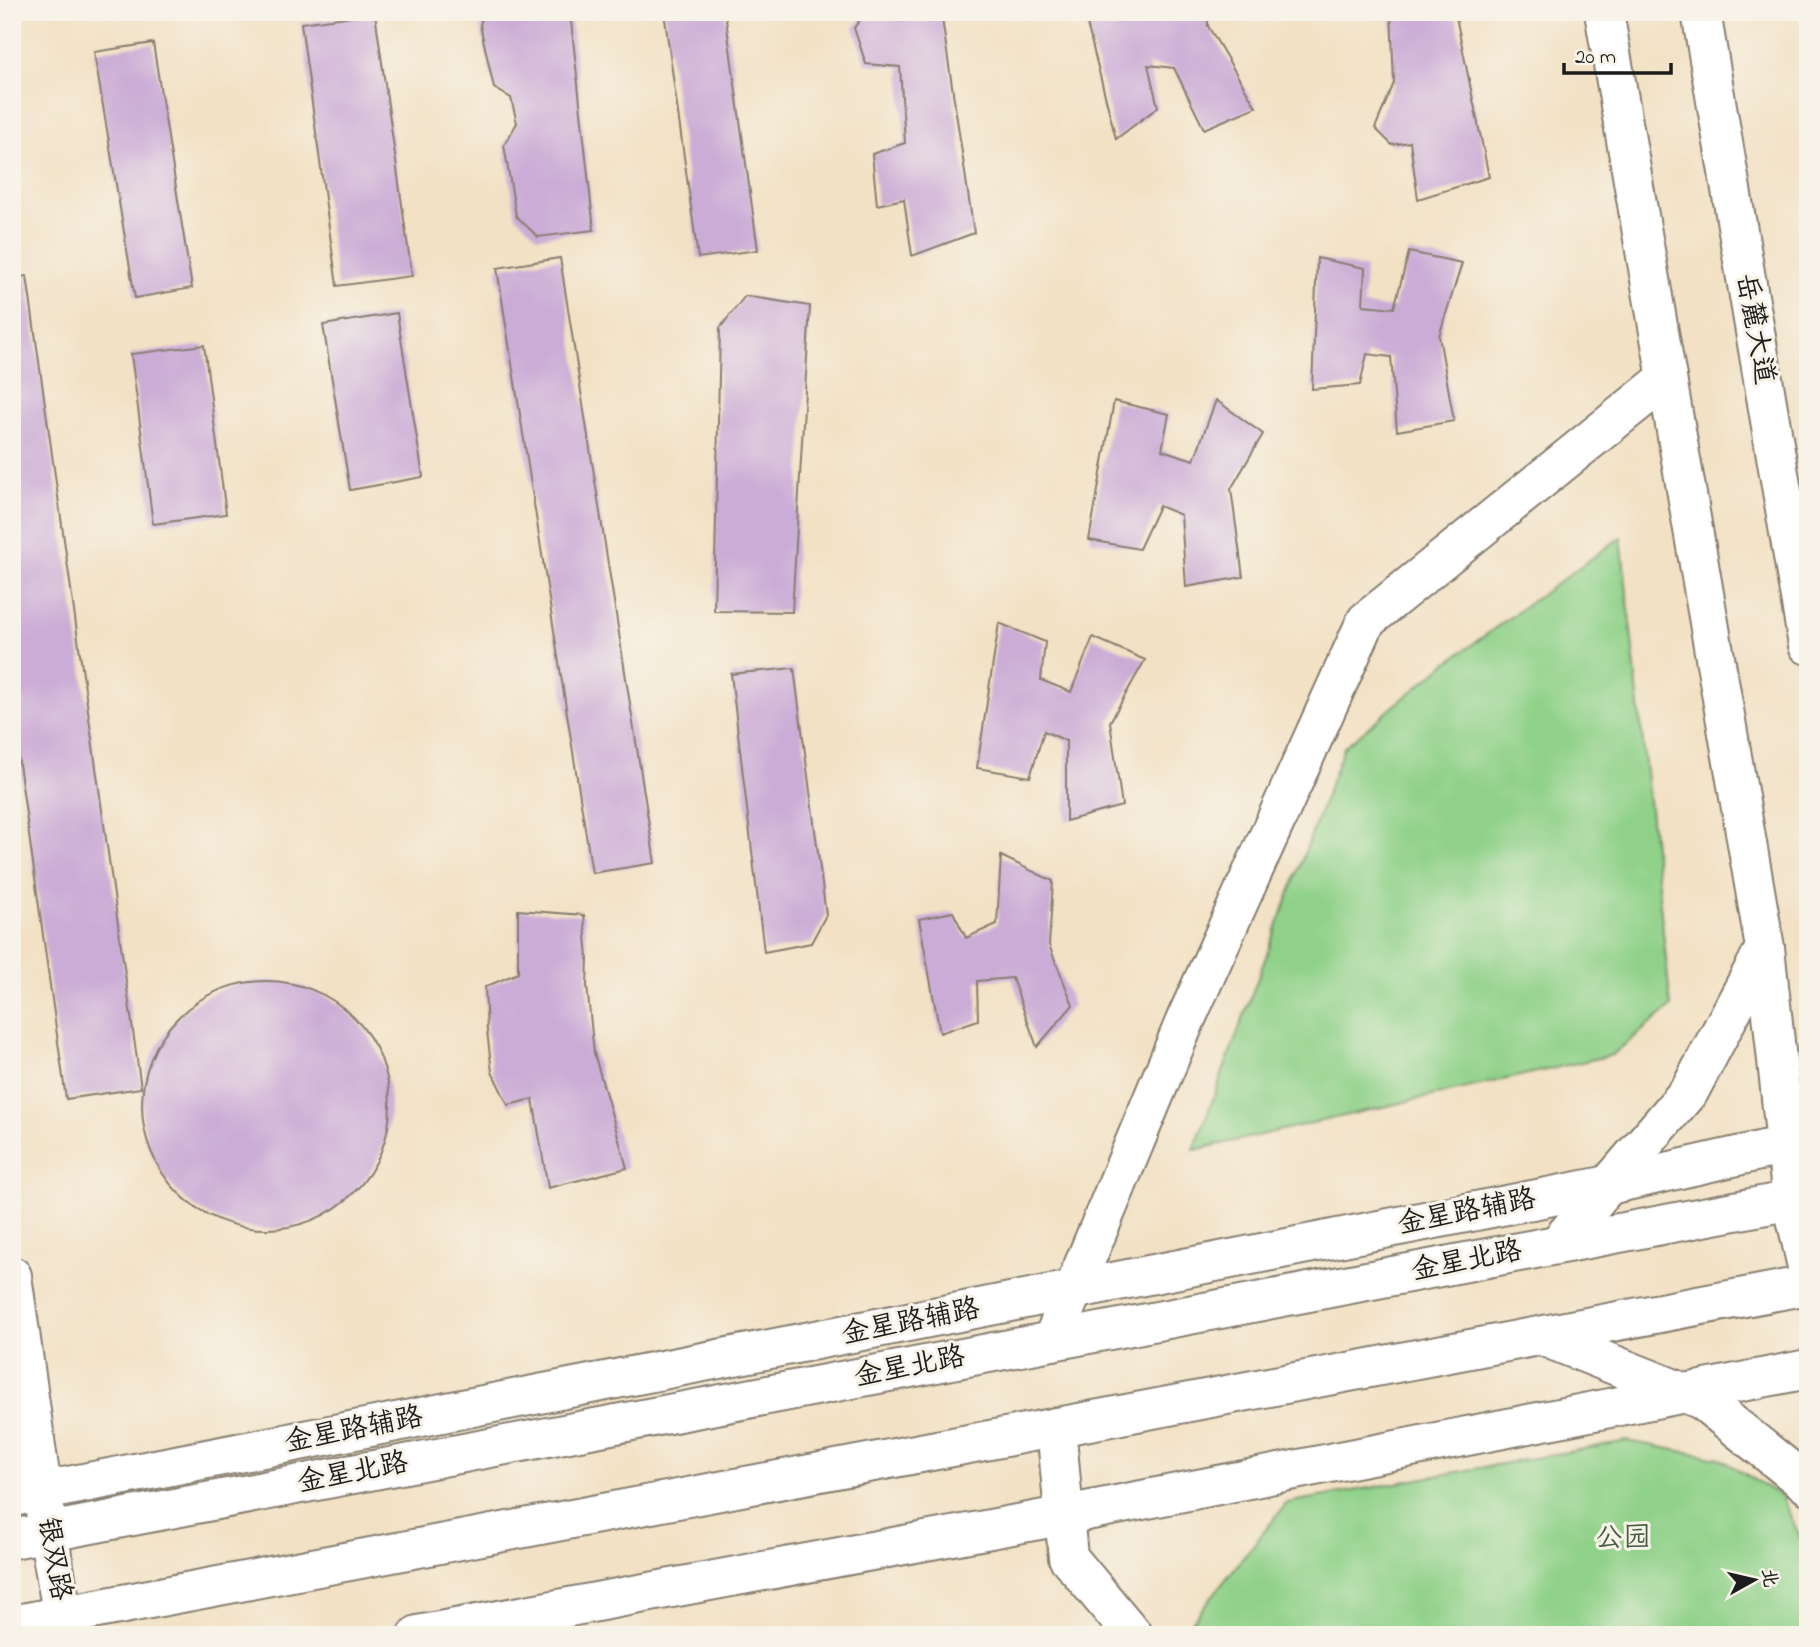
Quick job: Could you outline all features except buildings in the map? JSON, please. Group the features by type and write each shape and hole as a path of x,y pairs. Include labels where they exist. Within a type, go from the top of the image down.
{"main road":[{"path":"1604,12 1797,1142 1808,1271"},
{"name":"岳麓大道","path":"1701,12 1808,645"},
{"path":"1052,1341 1186,1019 1366,621 1667,378"},
{"path":"1557,1245 1690,1090 1765,948"},
{"name":"金星路辅路","path":"27,1494 1609,1185 1797,1142"},
{"name":"金星北路","path":"30,1536 1800,1199"},
{"name":"银双路","path":"12,1276 30,1536 64,1625"},
{"path":"12,1625 64,1625 1056,1427 1808,1285"},
{"path":"1542,1336 1702,1400 1808,1485"},
{"path":"418,1635 1066,1515 1808,1369"},
{"path":"1056,1427 1069,1557 1133,1635"}],"green space":[{"path":"1621,537 1671,1007 1612,1055 1194,1150 1344,747 1444,665"},
{"name":"公园","path":"1627,1441 1719,1458 1781,1496 1808,1554 1808,1635 1181,1635 1287,1503"}]}
